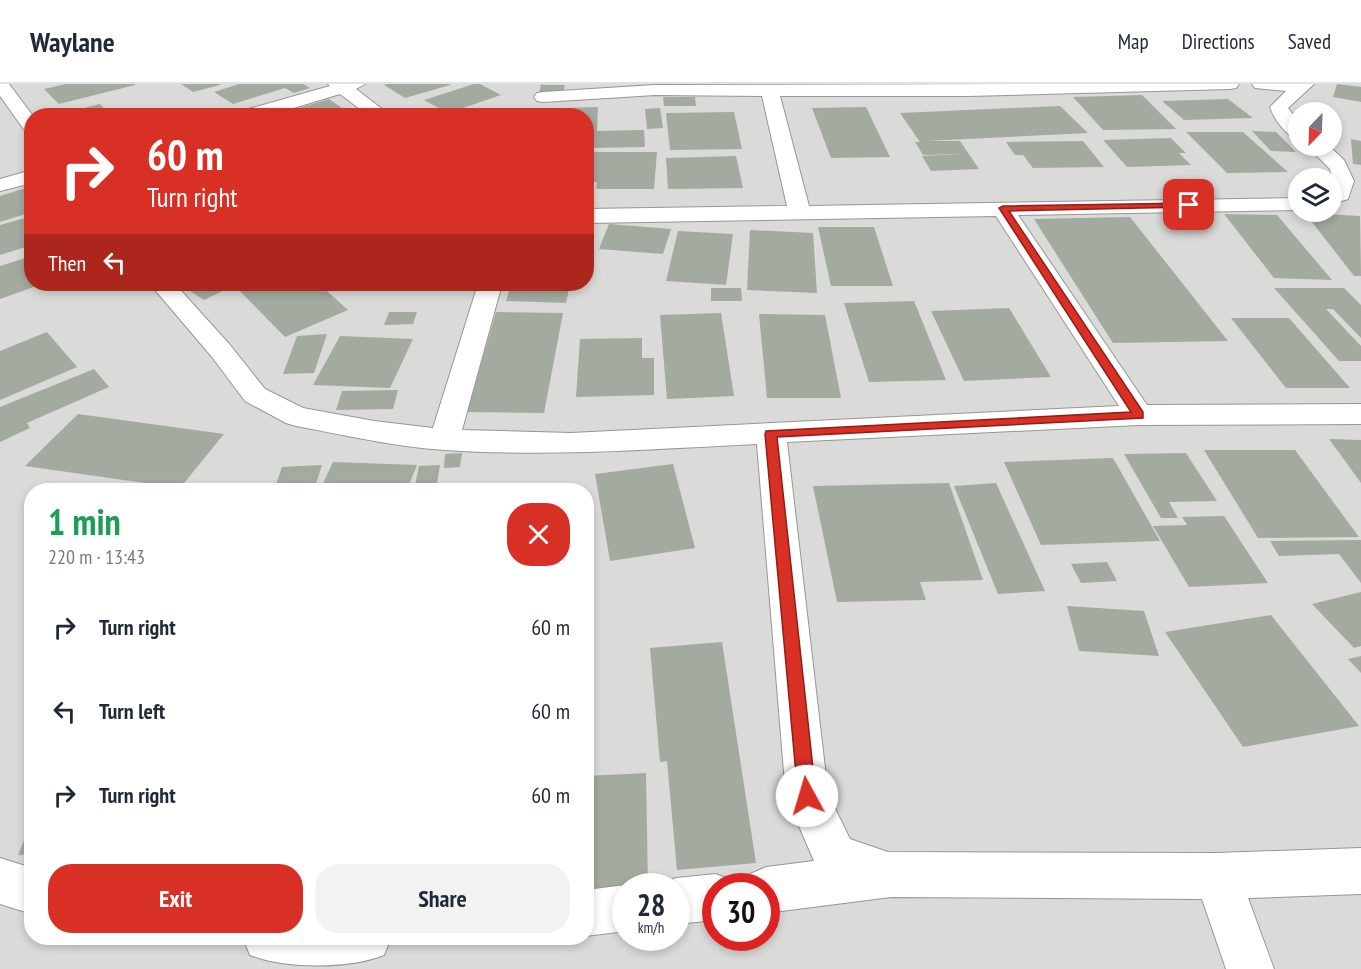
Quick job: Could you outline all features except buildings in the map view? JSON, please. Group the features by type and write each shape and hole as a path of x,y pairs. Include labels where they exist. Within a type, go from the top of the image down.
{"street":[{"path":"0,84 24,116"},
{"path":"543,98 655,90 1230,84"},
{"path":"1248,84 1283,101"},
{"path":"1261,84 1304,85"},
{"path":"271,108 345,85 372,108"},
{"path":"1288,122 1279,107 1283,101 1304,85"},
{"path":"770,90 799,211"},
{"path":"1330,156 1338,168"},
{"path":"0,185 24,178"},
{"path":"594,216 1288,204"},
{"path":"1003,208 1139,415"},
{"path":"168,291 221,351 255,395 296,416 374,431 444,440 571,443 1139,415 1361,414"},
{"path":"444,440 488,291"},
{"path":"771,434 807,796 835,857 891,874"},
{"path":"780,888 891,874 1217,876 1361,871"},
{"path":"1217,876 1250,969"},
{"path":"0,881 24,888"},
{"path":"594,912 612,910"}],"shaded area":[{"path":"0,84 1361,84 1361,969 0,969"}],"route":[{"path":"807,796 771,434 1139,415 1003,208 1189,205"}]}
